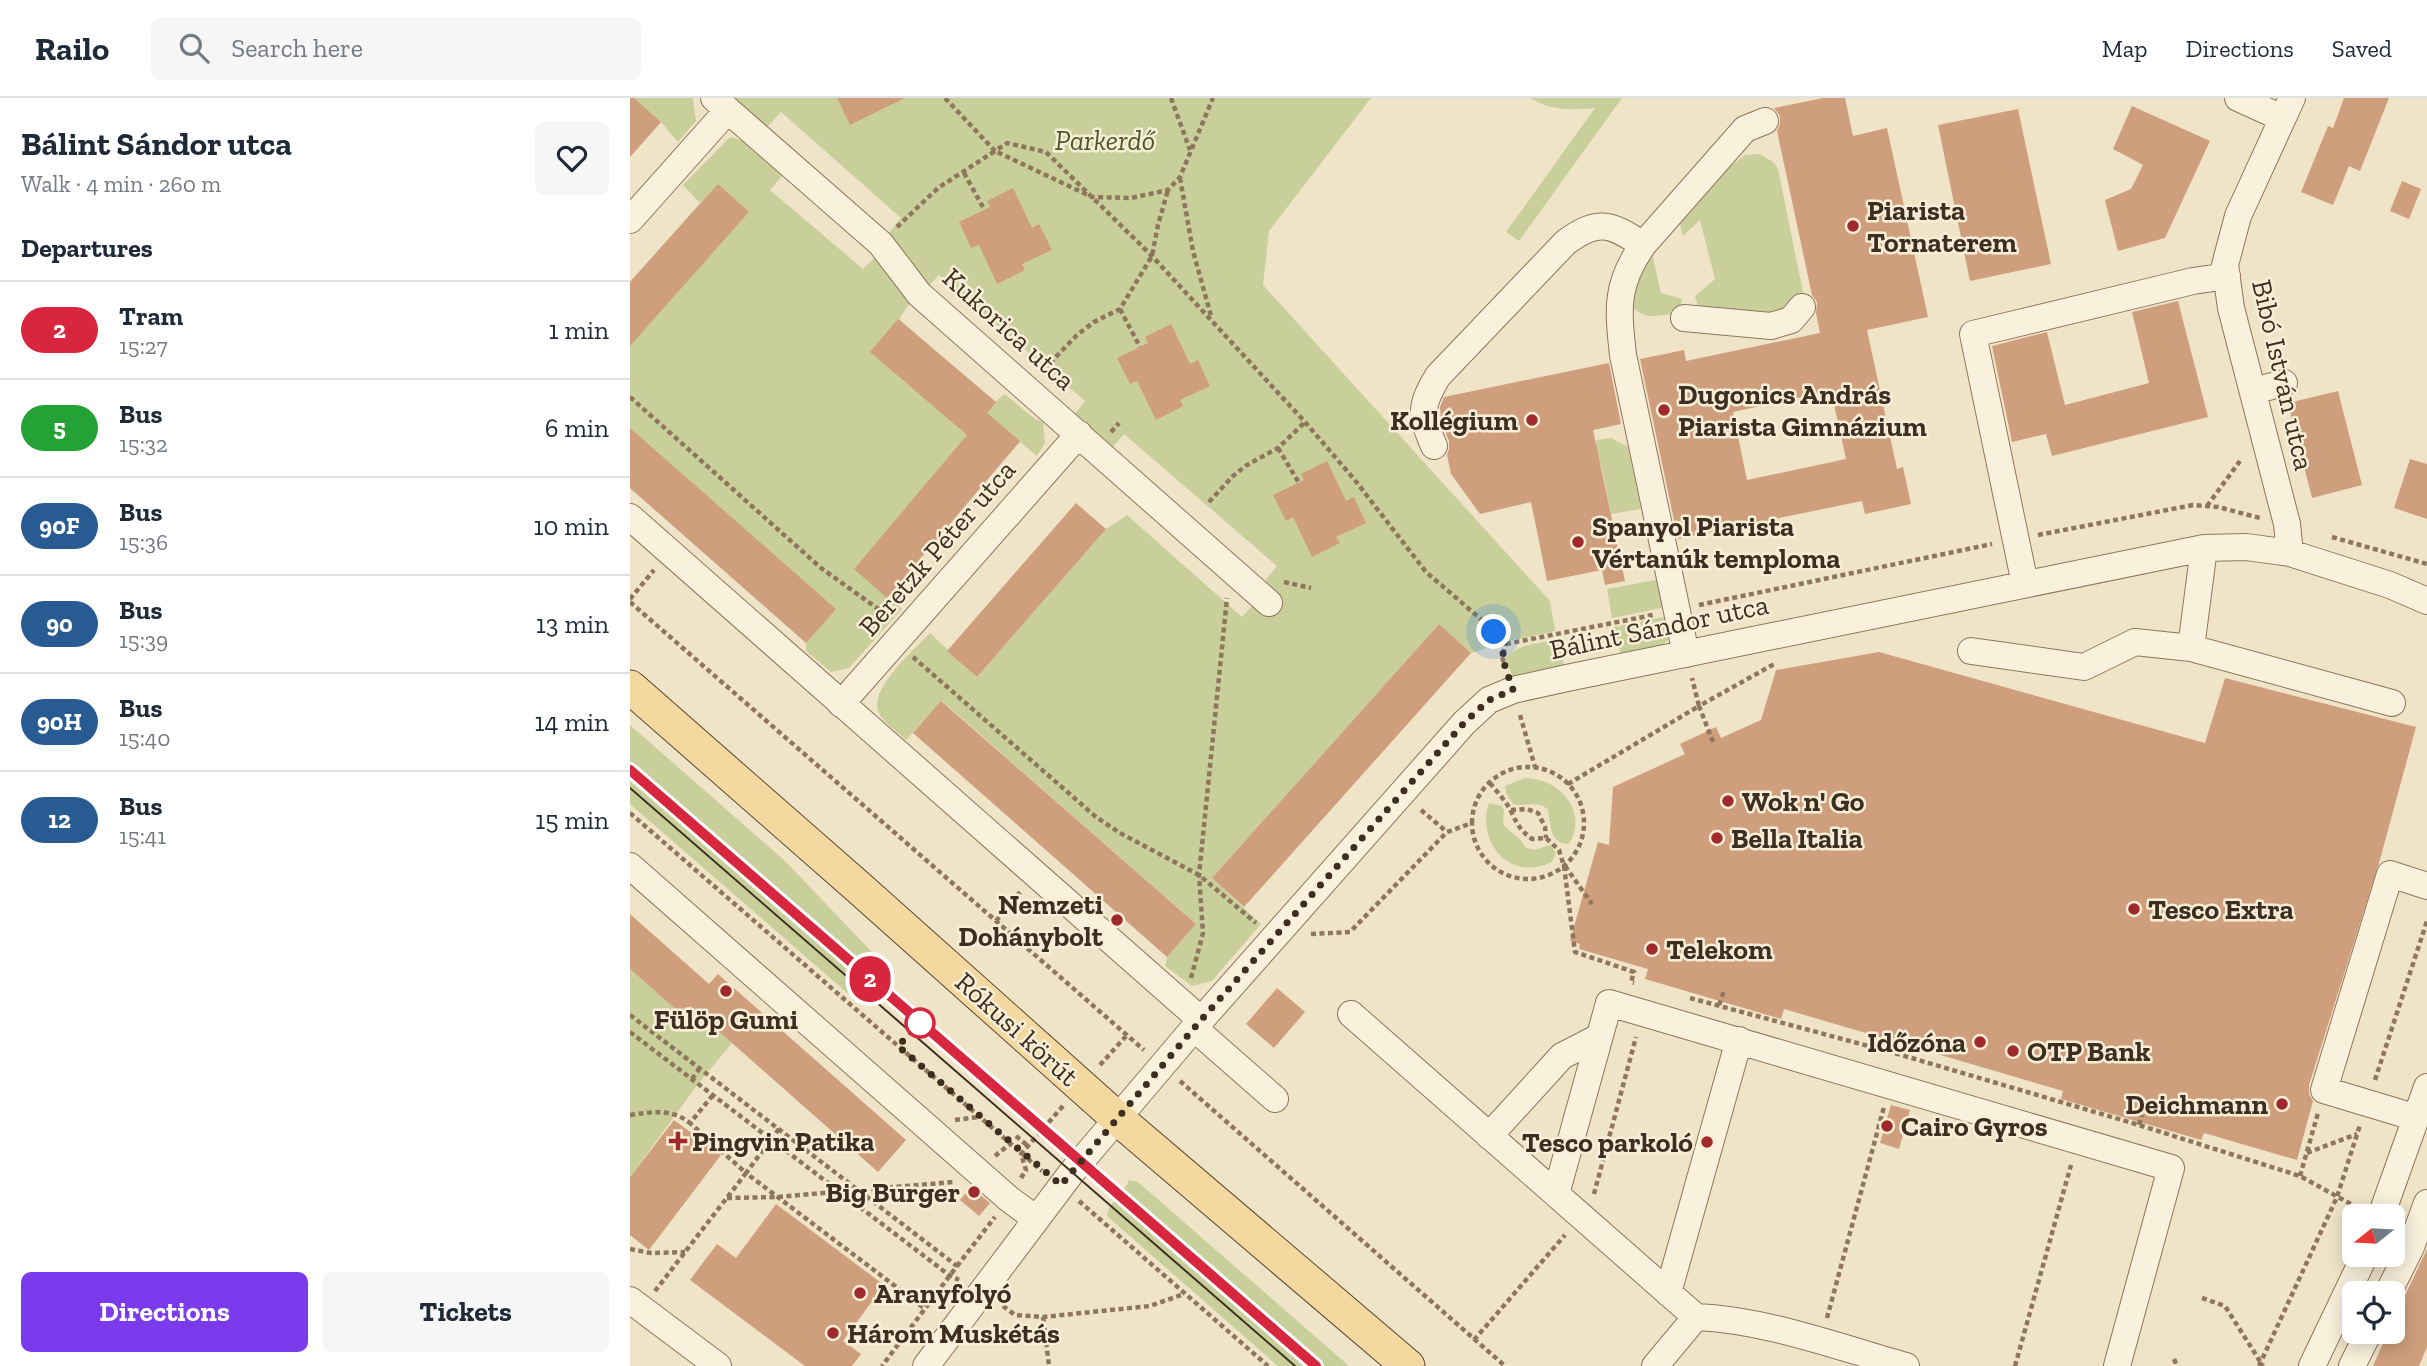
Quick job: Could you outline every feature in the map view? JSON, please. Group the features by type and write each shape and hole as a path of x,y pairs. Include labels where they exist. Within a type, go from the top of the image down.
{"main road":[{"name":"Rókusi körút","path":"630,687 1117,1118 1408,1366"}],"street":[{"path":"2238,98 2287,108"},
{"path":"630,219 721,104"},
{"name":"Kukorica utca","path":"721,104 881,244 919,294 1269,603"},
{"name":"Bibó István utca","path":"2287,108 2238,216 2225,265 2231,308 2287,524 2290,553"},
{"path":"1686,654 1623,355 1619,323 1621,289 1629,265 1643,245 1745,129 1765,121"},
{"path":"1434,446 1422,413 1425,397 1438,376 1566,242 1580,232 1598,225 1616,227 1643,245"},
{"path":"2025,584 1973,334 2193,281 2227,276"},
{"path":"1684,318 1771,326 1791,320 1802,307"},
{"path":"2253,391 2284,383"},
{"name":"Beretzk Péter utca","path":"841,704 1079,434"},
{"path":"630,517 1035,875 1275,1099"},
{"name":"Bálint Sándor utca","path":"926,1366 1061,1185 1117,1118 1464,723 1489,700 1513,690 2204,548 2246,547 2290,553 2390,585 2427,601"},
{"path":"2190,648 2204,548"},
{"name":"Bálint Sándor utca","path":"2390,585 2427,591"},
{"path":"1971,651 2084,667 2135,642 2190,648 2392,702"},
{"path":"630,866 977,1171 1036,1219"},
{"path":"2417,1118 2324,1090 2390,874 2427,886"},
{"path":"1556,1194 1609,1003 2171,1168 2116,1366"},
{"path":"1351,1014 1696,1317 1724,1318 1906,1366"},
{"path":"1489,1136 1562,1056 1599,1037"},
{"path":"1668,1293 1739,1040"},
{"path":"2377,1204 2417,1118 2427,1087"},
{"path":"2405,1235 2427,1203"},
{"path":"2312,1366 2359,1267"},
{"path":"636,1304 718,1366"},
{"path":"1655,1366 1696,1317"},
{"path":"2352,1366 2363,1344"}],"path":[{"path":"945,98 995,151 1092,197 1131,198 1168,190"},
{"path":"1171,98 1190,151"},
{"path":"1050,363 1085,329 1120,309 1152,256 1157,225 1168,190 1180,177 1213,98"},
{"path":"881,244 938,188 1007,143 1046,152 1212,319 1305,422 1426,572 1506,644"},
{"path":"964,173 984,209"},
{"path":"1180,177 1193,251 1212,319"},
{"path":"1120,309 1140,347"},
{"path":"630,397 901,637 1096,817 1120,833 1199,875 1264,929 1308,934 1350,933 1447,832 1472,823"},
{"path":"1209,502 1233,476 1278,448 1305,422"},
{"path":"1278,448 1299,483"},
{"path":"2207,506 2240,461"},
{"path":"1506,644 2193,505 2287,524 2427,564"},
{"path":"670,552 630,601 1505,1366"},
{"path":"1189,988 1203,933 1199,875 1231,568"},
{"path":"1506,644 1502,657 1535,767"},
{"path":"1568,784 1779,661"},
{"path":"1699,706 1713,742"},
{"path":"1535,767 1553,773 1568,784 1579,799 1584,817 1583,835 1576,852 1564,866 1549,875 1531,879 1514,877 1497,869 1484,857 1476,842 1472,823 1475,804 1484,788 1499,775 1516,768 1535,767"},
{"path":"1490,783 1511,810 1522,832 1532,839 1546,838 1559,849 1564,866 1575,952 1634,972 1631,982 1640,985"},
{"path":"1418,808 1447,832"},
{"path":"1511,810 1527,809 1538,813 1545,827 1546,838"},
{"path":"630,813 1268,1366"},
{"path":"1564,866 1592,904"},
{"path":"996,921 1035,875"},
{"path":"2261,1365 2337,1197 2427,921"},
{"path":"1719,1005 1724,991"},
{"path":"1685,996 1898,1054 2139,1125 2300,1176 2351,1204"},
{"path":"630,1015 957,1265 882,1366"},
{"path":"630,1032 949,1275 983,1292 1015,1315 1043,1317 1150,1306 1185,1293"},
{"path":"1815,1340 1826,1322 1898,1054"},
{"path":"692,1079 700,1068"},
{"path":"2300,1176 2324,1090"},
{"path":"690,1123 713,1095"},
{"path":"2015,1366 2087,1110"},
{"path":"630,1115 658,1111 678,1114 746,1173 924,1308"},
{"path":"2139,1125 2142,1115"},
{"path":"636,1304 685,1252 779,1129"},
{"path":"2306,1153 2357,1134"},
{"path":"1016,1136 1028,1146"},
{"path":"727,1198 939,1185 968,1179 977,1171"},
{"path":"630,1249 651,1253 685,1252"},
{"path":"2202,1298 2225,1306 2261,1365"},
{"path":"1043,1317 1049,1366"},
{"path":"2174,1359 2177,1366"}],"green space":[{"path":"630,98 693,98 696,121 678,142 661,122 630,157"},
{"name":"Parkerdő","path":"731,98 1371,98 1269,231 1263,285 1550,601 1555,631 1471,653 1439,624 1212,878 1261,924 1212,981 1192,986 1165,966 1167,957 1196,924 942,701 906,740 881,716 877,704 880,693 894,670 930,633 977,677 1106,529 1127,515 1242,617 1255,603 1267,613 1282,597 1265,581 1277,566 1124,434 1112,448 1074,415 1085,401 939,275 927,288 904,252 887,235 901,218 781,112 766,128"},
{"path":"1530,98 1622,98 1519,241 1506,232 1595,108 1554,107"},
{"path":"730,137 745,141 783,175 770,190 863,269 876,256 910,303 899,319 995,402 1005,394 1035,419 1043,422 1045,443 1037,456 1020,442 887,597 902,609 849,668 831,672 806,651 806,642 630,488 630,282 700,203 683,185"},
{"path":"1760,154 1773,162 1778,169 1803,292 1789,314 1700,313 1695,296 1715,279 1700,220 1683,236 1680,224 1732,165 1745,155"},
{"path":"1651,249 1661,293 1682,299 1673,314 1645,315 1631,305 1638,263"},
{"path":"1611,438 1628,447 1641,509 1611,514 1601,464 1590,466 1587,451 1597,440"},
{"path":"1661,579 1666,607 1612,618 1607,589"},
{"path":"1668,616 1672,635 1667,641 1649,650 1621,655 1614,627"},
{"path":"1558,639 1564,665 1513,677 1505,658 1510,653"},
{"path":"630,725 785,861 892,973 861,1005 630,804"},
{"path":"1525,778 1549,784 1567,799 1575,820 1569,844 1554,837 1548,810 1544,807 1536,804 1513,804 1505,786"},
{"path":"1489,803 1502,806 1503,824 1526,848 1534,850 1550,845 1556,853 1552,862 1538,867 1523,867 1511,864 1502,857 1494,848 1486,826"},
{"path":"630,969 682,1015 690,1006 732,1043 698,1084 630,1177"},
{"path":"1129,1180 1138,1182 1349,1366 1278,1366 1107,1216 1110,1207"}],"building":[{"path":"630,98 634,98 661,122 630,157"},
{"path":"837,98 905,98 850,125"},
{"path":"1823,98 1845,98 1853,136 1887,128 1928,317 1867,330 1897,469 1903,467 1911,504 1865,514 1862,501 1678,539 1640,359 1684,350 1686,361 1820,333 1817,302 1812,295 1777,131 1780,116 1774,108","holes":["1831,391 1846,459 1747,480 1733,412"]},
{"path":"2344,98 2389,98 2360,171 2349,166 2333,205 2301,192 2328,126 2333,128"},
{"path":"2132,106 2210,141 2165,238 2118,251 2105,200 2131,189 2143,165 2113,149"},
{"path":"2018,109 2051,264 1970,281 1938,125"},
{"path":"2402,181 2421,189 2409,219 2390,211"},
{"path":"718,184 749,212 630,346 630,282"},
{"path":"1013,188 1032,228 1039,224 1052,250 1022,264 1025,270 997,284 979,245 971,248 959,222 990,207 987,201"},
{"path":"2178,301 2208,417 2052,456 2046,434 2012,442 1992,346 2047,332 2065,405 2149,383 2132,312"},
{"path":"898,319 996,402 987,413 1020,441 887,598 854,569 967,435 870,352"},
{"path":"1171,324 1190,364 1198,360 1210,386 1180,400 1183,406 1156,420 1137,381 1130,384 1117,358 1148,343 1145,337"},
{"path":"1609,363 1621,424 1593,430 1625,581 1605,585 1602,570 1547,581 1531,502 1480,514 1451,474 1447,455 1449,441 1441,421 1440,407 1444,397"},
{"path":"2338,391 2362,485 2312,498 2288,403"},
{"path":"630,428 836,609 806,643 630,488"},
{"path":"2410,459 2427,464 2427,519 2394,508"},
{"path":"1327,461 1346,501 1354,497 1366,523 1336,537 1340,543 1312,557 1293,517 1286,521 1273,495 1304,480 1301,474"},
{"path":"1076,503 1106,529 977,677 947,651"},
{"path":"1439,624 1471,653 1244,907 1212,878"},
{"path":"1879,652 2205,743 2225,678 2416,727 2379,863 2309,1085 2309,1094 2313,1101 2297,1160 2204,1133 2201,1140 2061,1099 2063,1091 1784,1009 1781,1019 1645,979 1648,969 1579,949 1580,944 1570,941 1598,842 1609,845 1613,787 1685,754 1680,744 1716,727 1721,738 1761,720 1776,670"},
{"path":"941,701 1196,924 1167,957 913,733"},
{"path":"630,914 709,984 718,974 906,1140 878,1172 690,1006 682,1015 630,969"},
{"path":"1277,988 1305,1012 1274,1048 1246,1024"},
{"path":"1891,1105 1910,1110 1899,1149 1880,1143"},
{"path":"674,1120 721,1155 649,1250 630,1235 630,1177"},
{"name":"Big Burger","path":"971,1187 990,1203 979,1216 960,1200"},
{"path":"776,1204 884,1285 843,1341 861,1354 852,1366 805,1366 690,1280 717,1244 736,1258"},
{"path":"2427,1249 2427,1347 2419,1366 2373,1366 2383,1344 2405,1344 2405,1296"}],"tram line":[{"path":"630,770 1316,1366"},
{"name":"2","path":"630,770 1316,1366"},
{"path":"630,788 1295,1366"}],"place":[{"name":"Piarista Tornaterem","path":"1853,226"},
{"name":"Dugonics András Piarista Gimnázium","path":"1664,410"},
{"name":"Kollégium","path":"1532,420"},
{"name":"Spanyol Piarista Vértanúk temploma","path":"1578,542"},
{"name":"Wok n' Go","path":"1728,801"},
{"name":"Bella Italia","path":"1717,838"},
{"name":"Tesco Extra","path":"2134,909"},
{"name":"Nemzeti Dohánybolt","path":"1117,920"},
{"name":"Telekom","path":"1652,949"},
{"name":"Fülöp Gumi","path":"726,991"},
{"name":"Időzóna","path":"1980,1042"},
{"name":"OTP Bank","path":"2013,1051"},
{"name":"Deichmann","path":"2282,1104"},
{"name":"Cairo Gyros","path":"1887,1126"},
{"name":"Pingvin Patika","path":"678,1141"},
{"name":"Tesco parkoló","path":"1707,1142"},
{"name":"Big Burger","path":"974,1192"},
{"name":"Aranyfolyó","path":"860,1293"},
{"name":"Három Muskétás","path":"833,1333"}],"route":[{"path":"920,1023 898,1046 1061,1185 1201,1020 1464,723 1489,700 1513,690 1502,657 1506,644 1494,632"}]}
